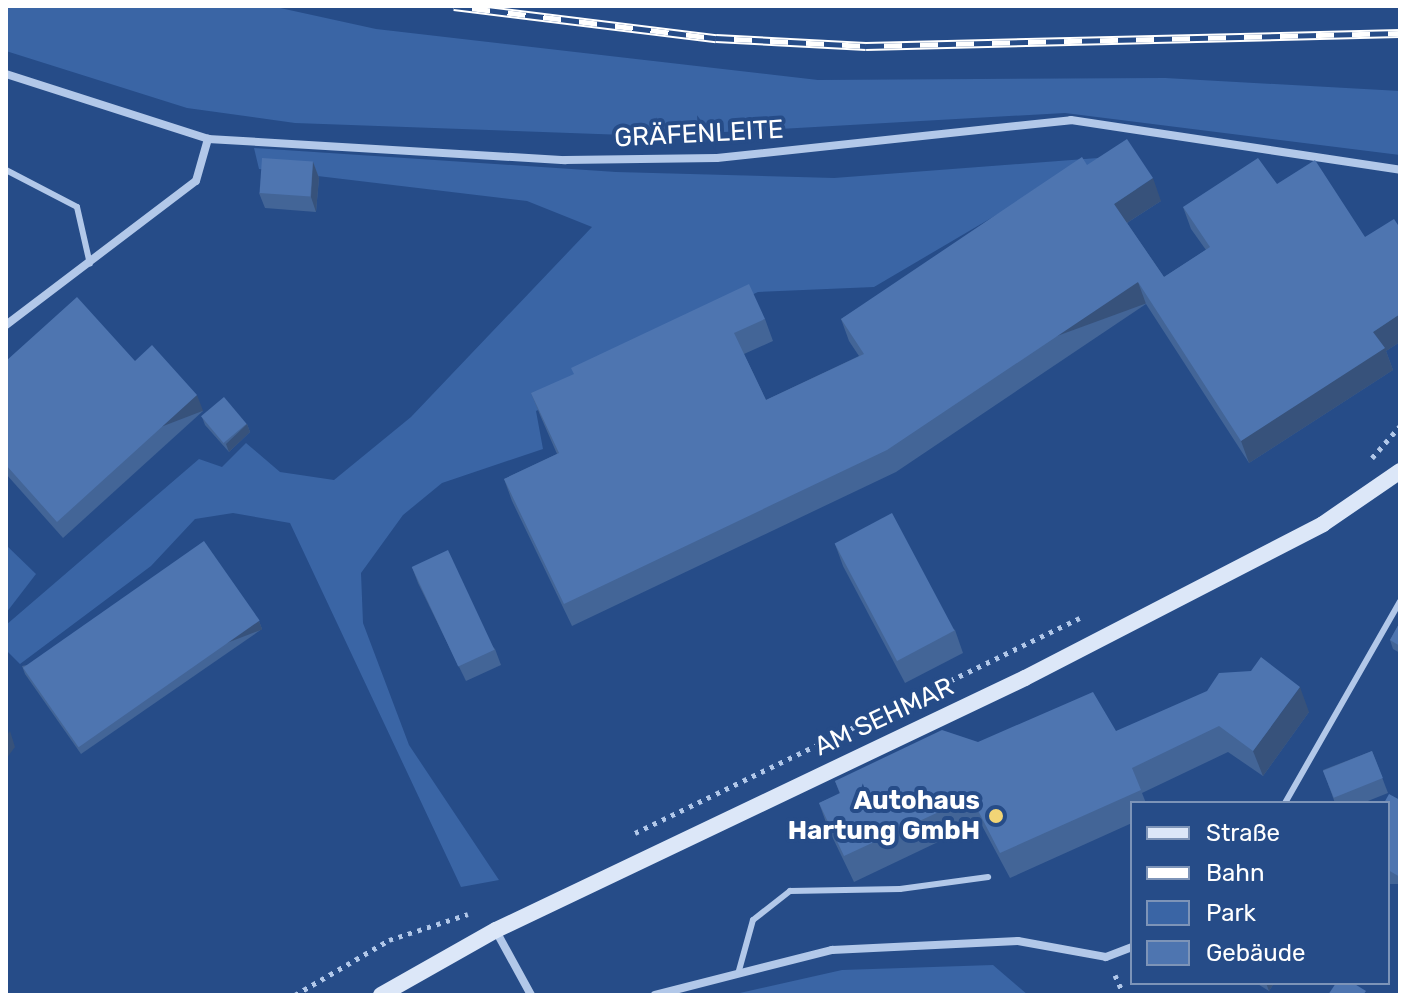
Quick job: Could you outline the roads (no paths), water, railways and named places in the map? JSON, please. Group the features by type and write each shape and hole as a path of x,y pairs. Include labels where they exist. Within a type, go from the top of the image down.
{"main road":[{"name":"AM SEHMAR","path":"381,995 496,930 1039,671 1323,524 1400,471"}],"street":[{"name":"GRÄFENLEITE","path":"6,74 208,139 565,160 717,158 1071,120 1400,170"},
{"path":"6,325 196,181 208,139"},
{"path":"496,930 531,995"},
{"path":"655,995 832,950 1018,941 1106,957 1130,948"}],"lane":[{"path":"6,170 77,207 90,264"},
{"path":"1286,801 1400,601"},
{"path":"738,974 753,920 790,891 900,889 988,877"}],"railway":[{"path":"454,6 716,38 866,46 1400,33"}],"place":[{"name":"Autohaus Hartung GmbH","path":"996,816"}]}
